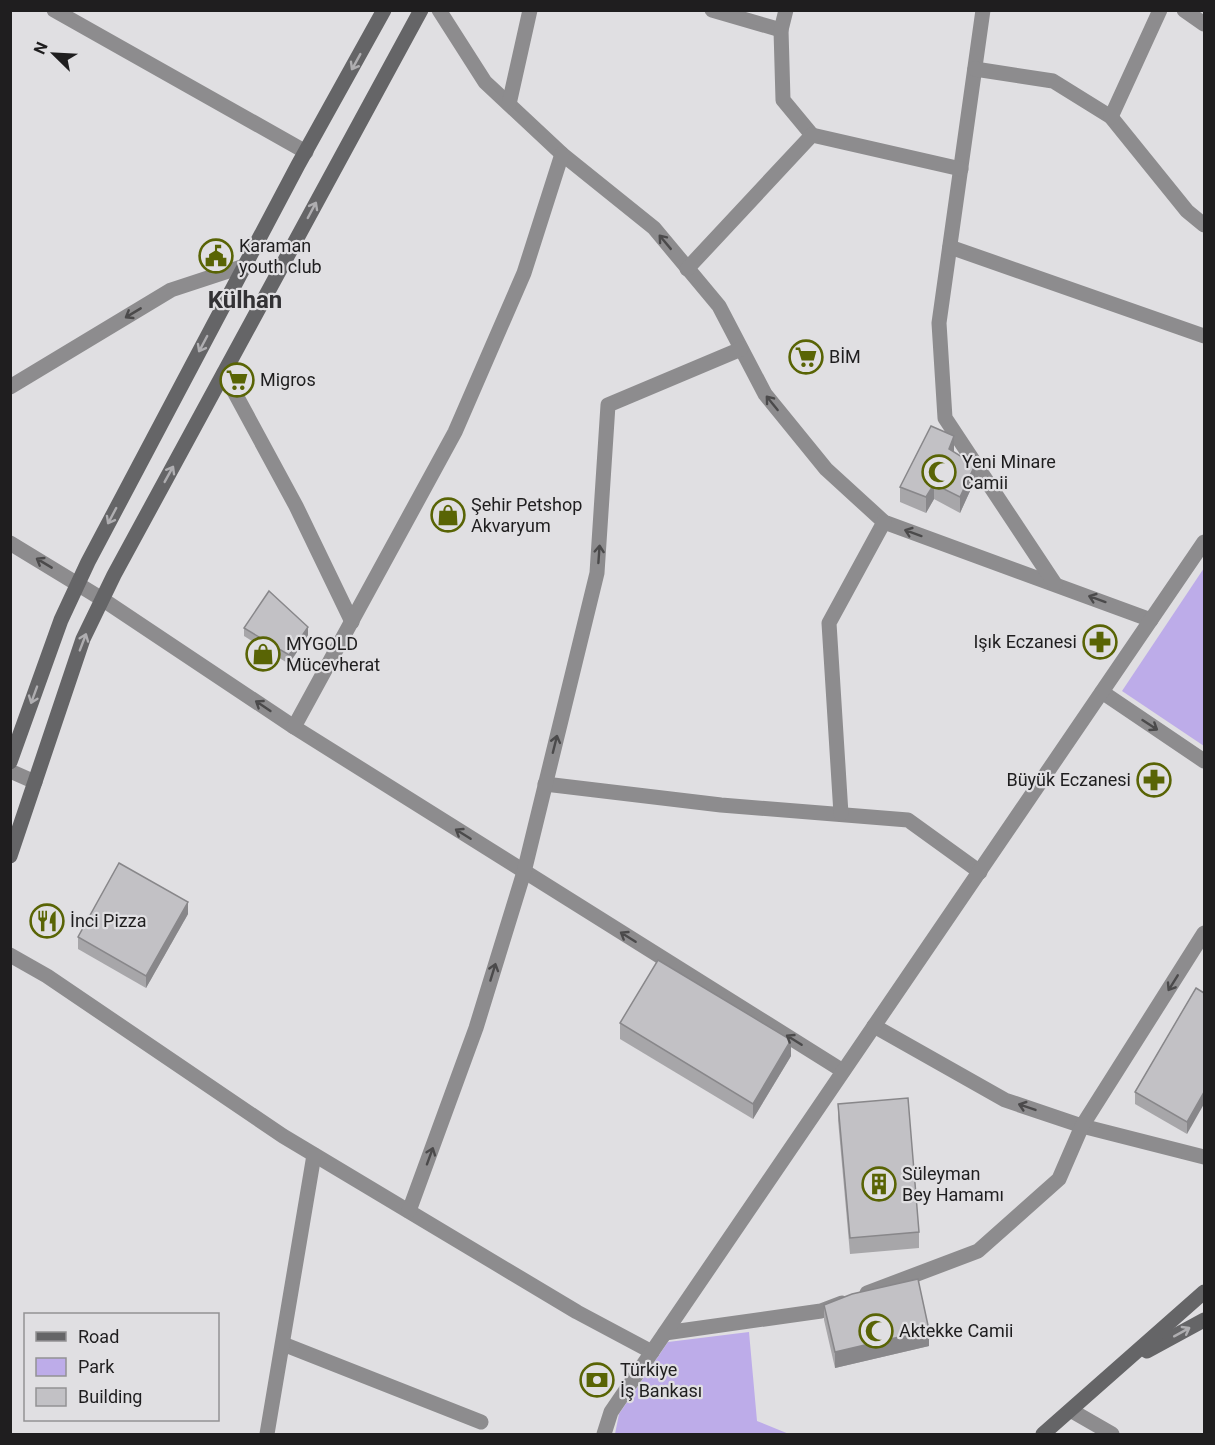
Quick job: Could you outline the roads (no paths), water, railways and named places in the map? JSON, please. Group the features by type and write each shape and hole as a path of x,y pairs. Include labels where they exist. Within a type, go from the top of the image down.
{"main road":[{"path":"10,762 61,620 78,584 244,266 384,10"},
{"path":"10,856 83,639 102,599 421,10"},
{"path":"1043,1434 1072,1411 1204,1292"},
{"path":"1124,1364 1204,1320"}],"street":[{"path":"54,10 306,152"},
{"path":"439,10 485,82 562,154 654,228 719,306 765,394 826,469 884,522 1151,620"},
{"path":"509,104 530,10"},
{"path":"712,10 781,30"},
{"path":"786,10 781,30 783,100 812,135 961,169"},
{"path":"983,10 939,323 945,418 1055,584"},
{"path":"1111,117 1160,10"},
{"path":"1184,10 1204,24"},
{"path":"975,69 1053,81 1111,117 1187,211 1204,225"},
{"path":"687,269 812,135"},
{"path":"294,727 455,432 524,273 562,154"},
{"path":"950,248 1204,336"},
{"path":"10,387 171,290 244,266"},
{"path":"410,1211 476,1028 524,872 597,573 608,405 741,349"},
{"path":"224,373 296,506 352,622"},
{"path":"842,814 829,623 884,522"},
{"path":"604,1434 611,1412 1204,542"},
{"path":"10,543 102,599 294,727 843,1071"},
{"path":"1102,692 1204,760"},
{"path":"10,771 35,783"},
{"path":"545,784 721,805 908,820 980,872"},
{"path":"665,1334 821,1311 978,1251 1059,1179 1082,1126 1204,933"},
{"path":"10,956 47,976 314,1155 578,1312 652,1352"},
{"path":"874,1026 1005,1100 1082,1126 1204,1155"},
{"path":"267,1434 314,1155"},
{"path":"283,1344 481,1422"},
{"path":"1072,1411 1112,1434"}],"place":[{"name":"Karaman youth club","path":"216,256"},
{"name":"BİM","path":"806,357"},
{"name":"Migros","path":"237,380"},
{"name":"Yeni Minare Camii","path":"939,472"},
{"name":"Şehir Petshop Akvaryum","path":"448,515"},
{"name":"Işık Eczanesi","path":"1100,642"},
{"name":"MYGOLD Mücevherat","path":"263,654"},
{"name":"Büyük Eczanesi","path":"1154,780"},
{"name":"İnci Pizza","path":"47,921"},
{"name":"Süleyman Bey Hamamı","path":"879,1184"},
{"name":"Aktekke Camii","path":"876,1331"},
{"name":"Türkiye İş Bankası","path":"597,1380"}],"district":[{"name":"Külhan","path":"245,300"}]}
